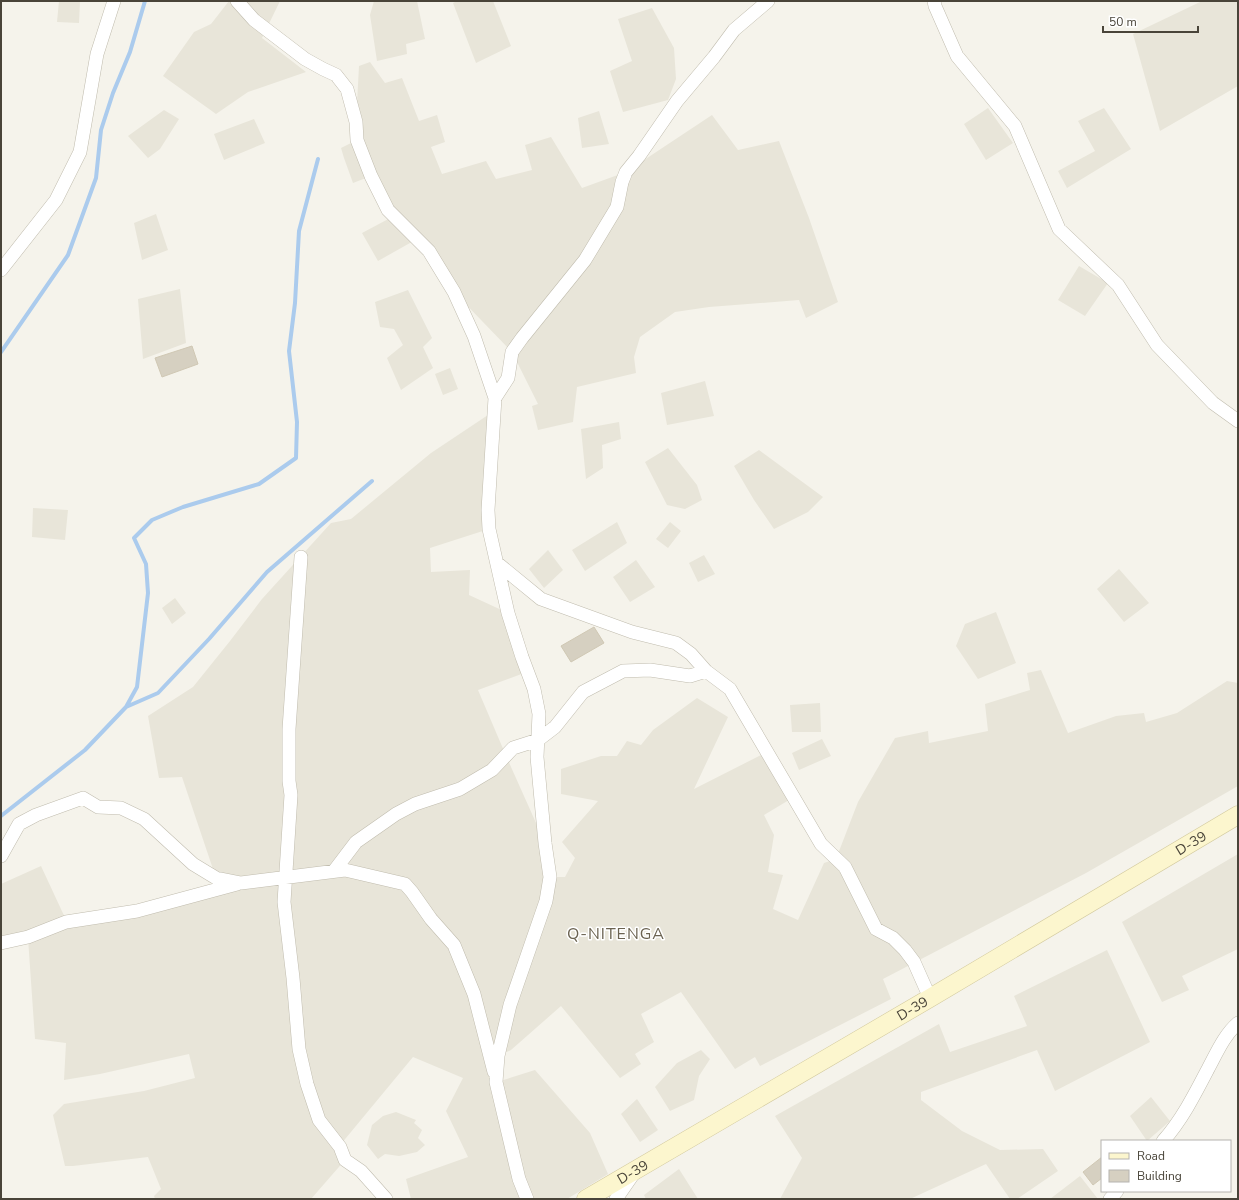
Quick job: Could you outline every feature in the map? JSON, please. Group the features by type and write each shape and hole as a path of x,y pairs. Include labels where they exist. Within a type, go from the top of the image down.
{"main road":[{"name":"D-39","path":"586,1199 930,998 1238,815"}],"street":[{"path":"1,270 56,200 80,152 97,54 114,1"},
{"path":"237,1 254,20 305,59 323,70 336,74 347,89 356,122 357,140 371,176 388,210 429,252 454,292 474,336 495,398 488,510 489,529 508,613 534,689 539,714 537,757 545,843 550,877 546,901 510,1005 498,1056 496,1082"},
{"path":"495,398 508,378 512,352 585,260 617,207 622,182 626,172 639,156 677,101 714,57 734,30 768,1"},
{"path":"934,1 957,56 1015,126 1059,229 1118,285 1157,345 1213,403 1238,421"},
{"path":"301,557 290,729 289,781 291,795 286,849 284,902 293,978 299,1049 319,1120 340,1147 345,1160 361,1170 386,1199"},
{"path":"497,563 541,599 632,632 676,643 691,654 706,672 730,689 821,844 845,867 876,929 893,938 906,950 914,962 930,998"},
{"path":"334,871 356,842 396,814 415,804 460,789 492,770 513,748 538,740 555,727 583,692 623,671 650,670 690,676 706,672"},
{"path":"1,856 19,824 36,815 83,798 98,807 121,808 144,819 192,864 216,878 241,882"},
{"path":"1,943 28,937 66,922 136,912 241,882 345,870 404,884 454,945 474,994 519,1179 527,1199"},
{"path":"1164,1140 1194,1096 1220,1047 1233,1027 1238,1023"},
{"path":"616,1199 638,1169"}],"shaded area":[{"path":"59,1 80,1 79,23 57,22"},
{"path":"229,1 280,1 262,38 306,72 248,92 216,114 163,76 194,32 211,24"},
{"path":"374,1 417,1 425,39 406,44 407,54 377,61 370,15"},
{"path":"457,1 493,1 511,46 476,63 453,3"},
{"path":"1200,1 1238,1 1238,86 1160,131 1133,34"},
{"path":"652,8 674,48 676,79 668,100 623,112 610,71 632,61 618,19"},
{"path":"370,62 385,83 402,78 419,121 437,115 445,142 431,147 442,174 486,161 496,179 532,170 525,145 551,137 582,188 626,172 712,115 738,150 779,141 809,218 838,302 806,318 799,300 709,307 675,312 640,337 634,357 636,373 577,387 573,422 538,430 532,406 538,404 512,352 454,292 417,239 378,261 362,233 394,216 371,176 353,183 341,148 357,140 356,122 359,66"},
{"path":"988,108 1013,143 986,160 964,124"},
{"path":"1104,108 1131,149 1067,188 1058,171 1095,151 1078,121"},
{"path":"164,110 179,119 160,149 148,158 128,136"},
{"path":"599,111 609,144 582,148 578,118"},
{"path":"254,119 265,143 224,160 214,134"},
{"path":"156,214 168,250 142,260 134,223"},
{"path":"1079,266 1108,283 1085,316 1058,300"},
{"path":"180,289 186,343 143,359 138,299"},
{"path":"408,290 432,338 423,347 433,368 401,390 387,358 403,345 394,329 380,327 375,302"},
{"path":"450,368 458,389 443,395 435,374"},
{"path":"705,381 714,416 667,425 661,393"},
{"path":"494,411 489,529 430,548 431,572 470,570 469,595 508,613 527,672 478,690 545,843 550,877 565,877 575,858 562,842 598,801 561,794 561,769 601,756 617,756 627,741 641,745 653,730 697,698 728,717 694,789 767,752 794,797 764,815 774,835 768,872 783,875 773,909 798,920 824,863 836,859 858,802 895,738 928,731 929,743 988,731 985,704 1030,690 1027,673 1041,670 1068,733 1116,716 1144,713 1146,722 1177,713 1227,681 1238,683 1238,786 1086,873 883,979 891,999 760,1066 755,1057 735,1069 681,992 641,1014 654,1042 635,1054 641,1064 620,1078 561,1006 511,1050 498,1056 497,1082 535,1070 590,1133 608,1174 567,1199 411,1199 406,1179 468,1157 446,1111 463,1078 413,1057 341,1144 345,1160 311,1199 155,1199 154,1196 161,1189 148,1157 65,1166 53,1115 64,1104 144,1091 195,1078 189,1054 100,1074 64,1080 66,1043 35,1039 28,938 1,943 1,884 41,866 67,922 216,889 216,878 182,777 159,778 148,716 193,687 262,599 331,523 351,519 431,453"},
{"path":"619,422 621,439 602,445 603,468 586,479 581,429"},
{"path":"668,448 697,485 702,500 685,509 667,505 645,462"},
{"path":"759,450 823,497 808,512 774,529 754,500 734,466"},
{"path":"33,508 68,510 65,540 32,537"},
{"path":"617,522 627,543 585,571 572,550"},
{"path":"670,522 681,531 668,548 656,539"},
{"path":"548,550 563,570 544,588 529,569"},
{"path":"704,555 715,574 698,582 689,563"},
{"path":"636,560 655,587 630,602 613,577"},
{"path":"1119,569 1149,603 1124,622 1097,589"},
{"path":"175,598 186,613 172,624 162,608"},
{"path":"996,612 1016,663 978,679 956,646 965,624"},
{"path":"820,703 821,732 792,732 790,705"},
{"path":"822,739 831,756 799,770 792,753"},
{"path":"1238,854 1238,949 1182,976 1189,990 1162,1002 1122,922"},
{"path":"1107,950 1150,1042 1055,1091 1037,1050 921,1092 921,1100 962,1131 1000,1150 1043,1149 1058,1171 1017,1199 1010,1199 986,1164 910,1199 780,1199 802,1158 775,1116 939,1024 950,1052 1027,1026 1014,996"},
{"path":"701,1050 710,1059 699,1076 694,1100 670,1111 655,1087 677,1063"},
{"path":"1151,1097 1170,1121 1146,1140 1130,1116"},
{"path":"637,1099 658,1130 640,1142 621,1114"},
{"path":"396,1112 416,1120 414,1123 422,1130 418,1138 425,1145 417,1152 399,1156 385,1154 378,1159 367,1145 372,1125 383,1116"},
{"path":"679,1169 698,1199 646,1199 644,1195"},
{"path":"1080,1176 1098,1199 1050,1199"}],"building":[{"path":"192,346 198,364 162,377 155,358"},
{"path":"594,627 604,643 571,662 561,646"},
{"path":"1101,1158 1101,1179 1093,1185 1083,1172"}],"waterway":[{"path":"1,352 68,255 96,178 101,130 113,93 130,52 145,1"},
{"path":"1,816 85,750 126,707 137,687 148,593 146,564 134,538 152,520 183,507 259,484 296,458 297,422 289,351 295,303 299,231 318,159"},
{"path":"126,707 158,693 209,639 267,572 372,481"}],"district":[{"name":"Q-NITENGA","path":"616,933"}]}
